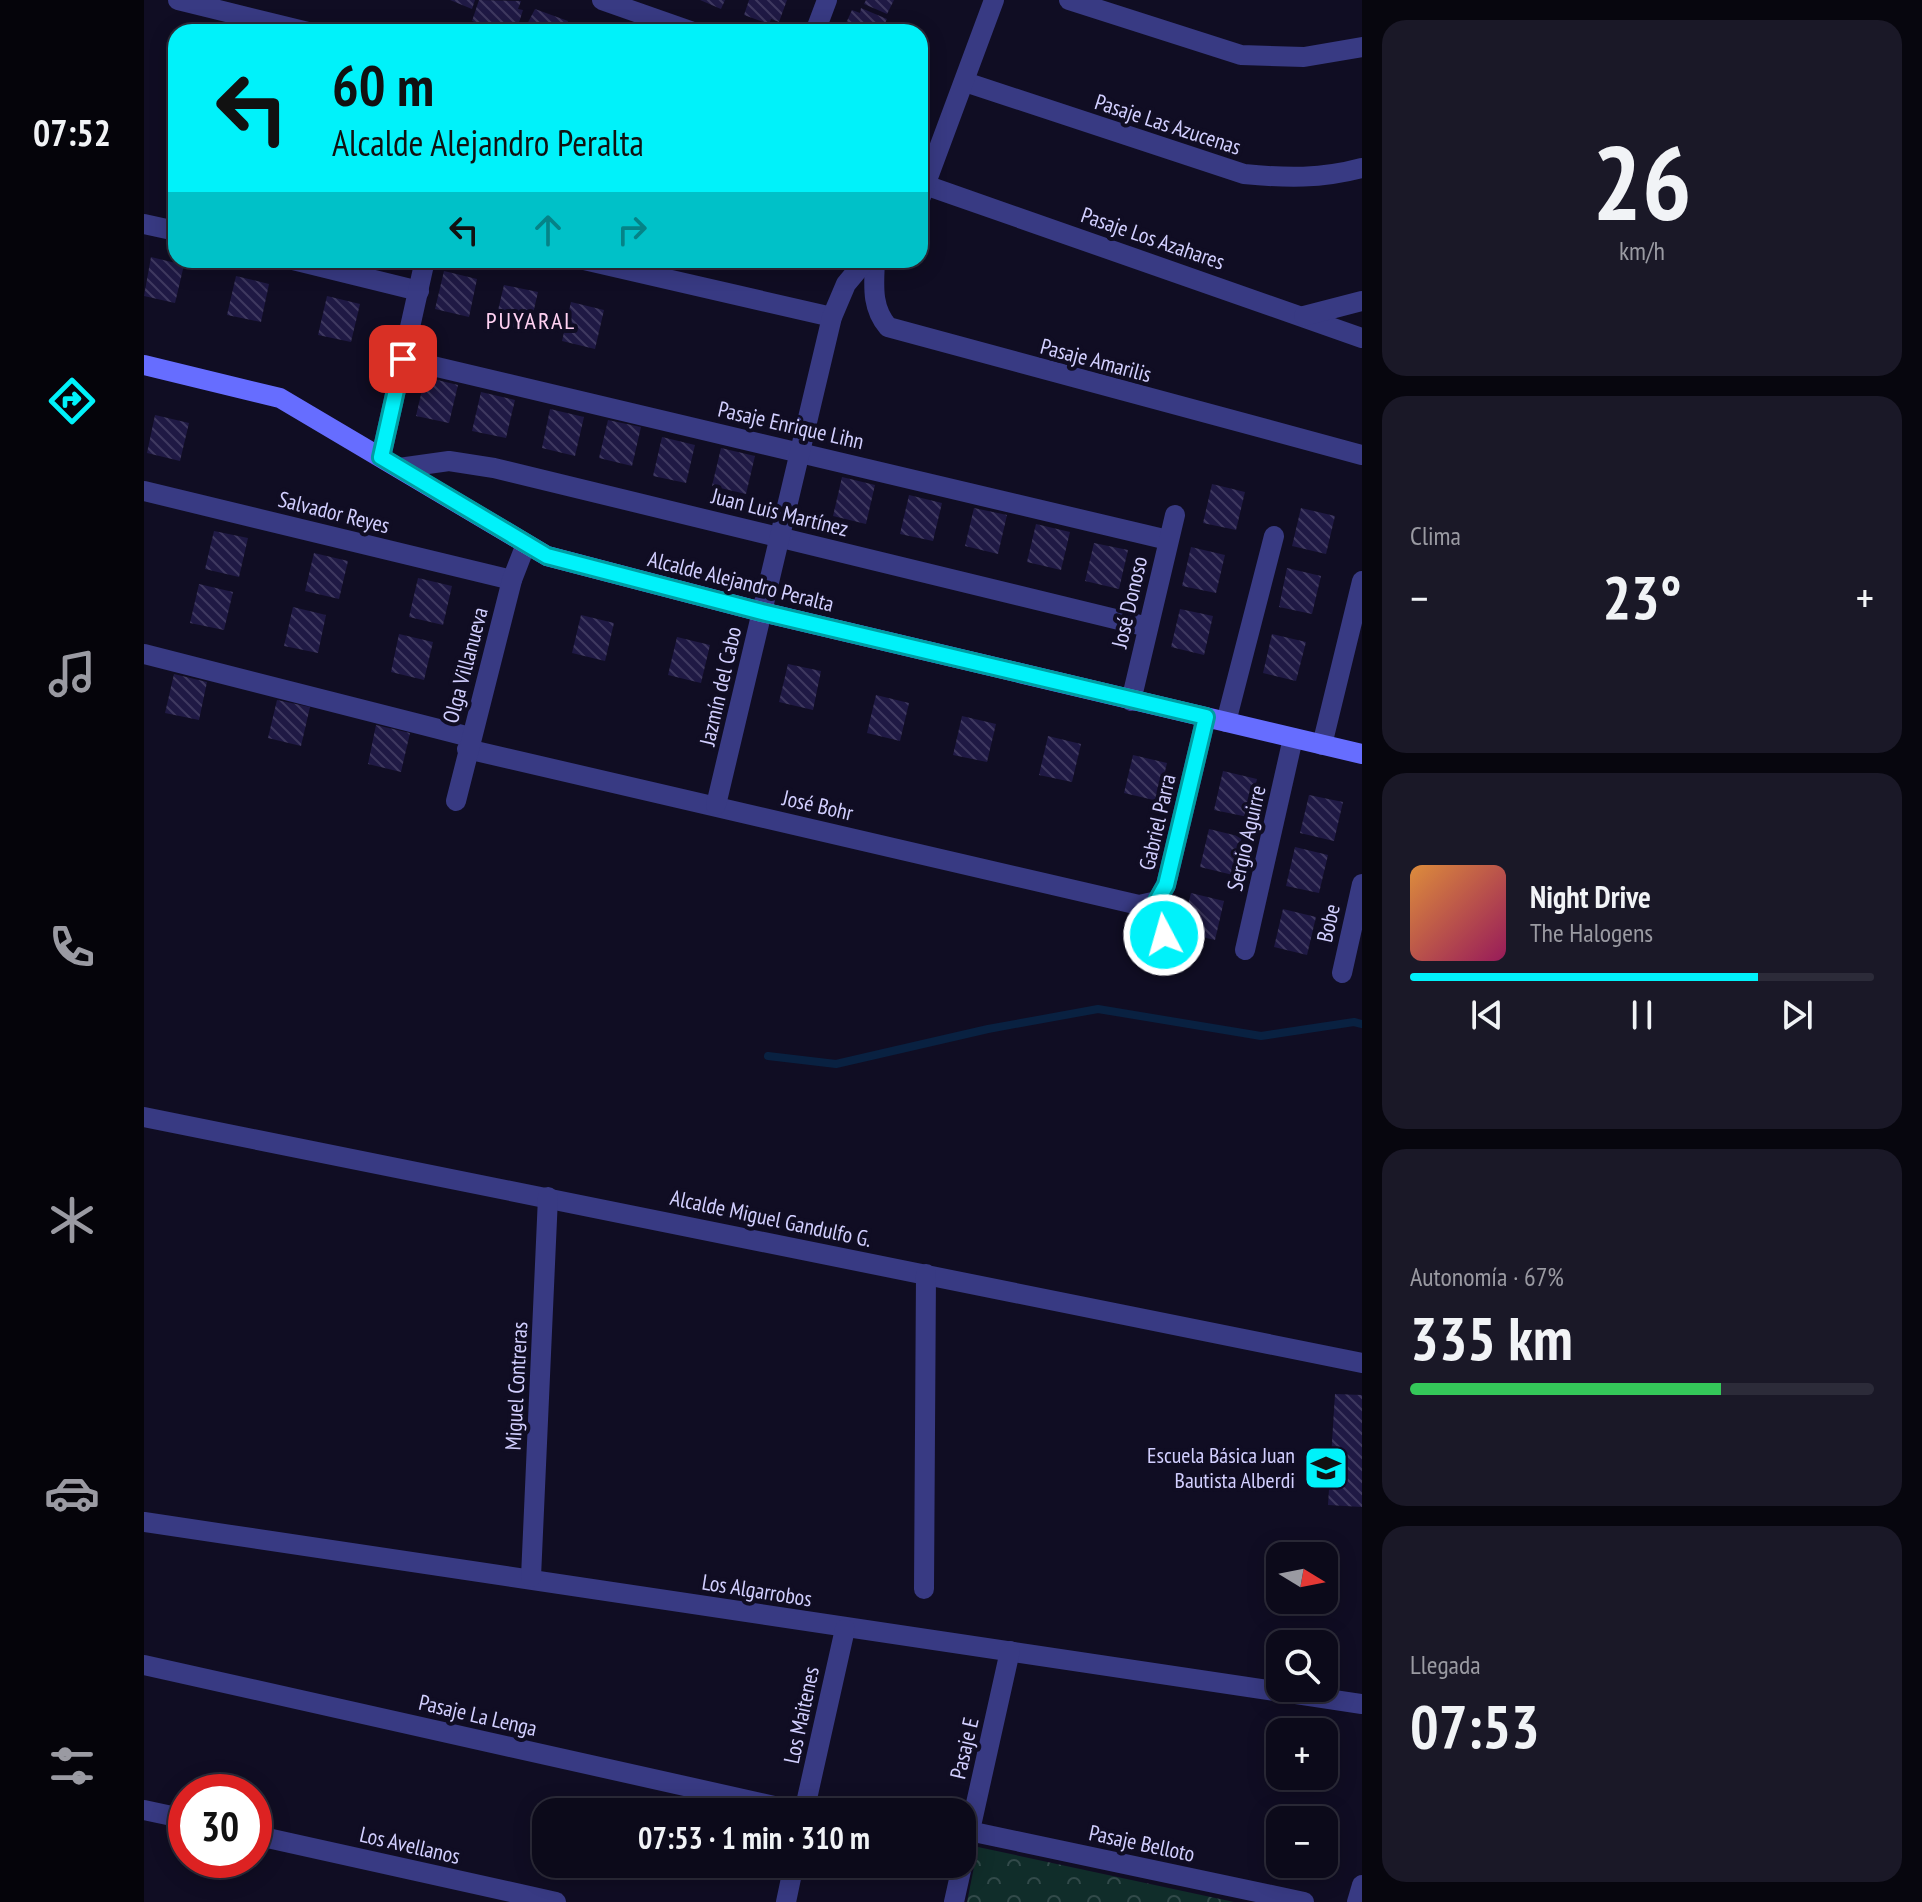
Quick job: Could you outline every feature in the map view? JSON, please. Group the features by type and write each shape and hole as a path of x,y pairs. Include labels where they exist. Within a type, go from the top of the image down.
{"street":[{"path":"178,0 276,24"},
{"path":"602,0 670,24"},
{"path":"818,24 827,0"},
{"path":"928,181 994,0"},
{"path":"1069,0 1241,55 1304,57 1362,47"},
{"name":"Pasaje Las Azucenas","path":"965,82 1244,174 1288,178 1337,175 1362,168"},
{"name":"Pasaje Los Azahares","path":"928,193 1304,316 1362,338"},
{"path":"144,224 168,229"},
{"path":"326,268 419,291"},
{"path":"390,462 403,359 423,268"},
{"path":"619,268 832,317"},
{"name":"Jazmín del Cabo","path":"716,805 832,317 846,284 859,268"},
{"name":"Pasaje Amarilis","path":"875,268 873,295 878,315 897,330 1362,455"},
{"path":"1304,316 1362,301"},
{"name":"Pasaje Enrique Lihn","path":"403,359 1168,540"},
{"name":"Alcalde Alejandro Peralta","path":"144,365 280,398 547,556 762,612 1362,754"},
{"name":"Juan Luis Martínez","path":"390,462 449,461 494,468 1148,627"},
{"name":"Salvador Reyes","path":"144,491 512,580"},
{"name":"José Donoso","path":"1131,701 1175,515"},
{"name":"Gabriel Parra","path":"1164,935 1157,901 1166,885 1274,536"},
{"name":"Olga Villanueva","path":"456,801 512,580 526,544"},
{"path":"1322,745 1362,581"},
{"name":"José Bohr","path":"144,654 469,743 716,805 1139,905 1157,901"},
{"name":"Sergio Aguirre","path":"1245,950 1293,738"},
{"name":"Bobe","path":"1342,973 1362,884"},
{"name":"Alcalde Miguel Gandulfo G.","path":"144,1117 1362,1363"},
{"name":"Miguel Contreras","path":"531,1577 548,1197"},
{"path":"924,1589 926,1274"},
{"name":"Los Algarrobos","path":"144,1522 531,1577 845,1629 1362,1704"},
{"name":"Los Maitenes","path":"806,1798 845,1629"},
{"name":"Pasaje E","path":"976,1800 1010,1651"},
{"name":"Pasaje La Lenga","path":"144,1665 740,1798"},
{"path":"144,1810 168,1815"},
{"name":"Pasaje Belloto","path":"976,1832 1304,1902"},
{"name":"Los Avellanos","path":"272,1839 556,1902"},
{"path":"786,1902 791,1878"},
{"name":"Pasaje E","path":"954,1902 959,1878"},
{"path":"1357,1902 1362,1885"}],"green space":[{"path":"978,1847 1234,1902 967,1902 972,1878 976,1878"}],"building":[{"path":"450,0 475,0 472,9"},
{"path":"479,0 521,1 518,9 523,10 519,24 480,24 472,21"},
{"path":"700,0 725,0 721,9"},
{"path":"749,0 787,0 779,22 771,19 769,24 744,15"},
{"path":"866,0 894,0 887,14 864,4"},
{"path":"861,8 887,19 885,24 846,24 852,10 860,13"},
{"path":"535,9 568,21 567,24 527,24"},
{"path":"151,257 168,261 168,268 183,268 175,303 144,296"},
{"path":"444,271 477,279 469,317 435,309"},
{"path":"236,276 269,284 261,322 227,315"},
{"path":"504,285 538,292 529,331 495,323"},
{"path":"327,296 360,304 351,342 318,335"},
{"path":"571,302 604,310 595,349 562,341"},
{"path":"425,377 458,385 449,423 416,416"},
{"path":"481,392 515,400 506,438 472,431"},
{"path":"550,409 584,417 575,456 542,448"},
{"path":"155,415 189,423 180,461 147,453"},
{"path":"608,420 641,427 632,466 599,458"},
{"path":"662,437 695,445 686,483 653,476"},
{"path":"721,448 755,456 746,494 712,486"},
{"path":"842,477 875,485 866,524 833,516"},
{"path":"1212,484 1245,492 1236,530 1203,523"},
{"path":"909,495 942,503 933,541 900,534"},
{"path":"974,508 1007,515 998,554 965,546"},
{"path":"1301,508 1335,516 1326,554 1292,546"},
{"path":"1036,524 1070,532 1061,570 1027,562"},
{"path":"214,531 248,538 239,577 205,569"},
{"path":"1094,543 1128,550 1119,589 1085,581"},
{"path":"1191,547 1225,555 1216,593 1182,586"},
{"path":"314,553 348,561 339,599 305,591"},
{"path":"1287,568 1321,576 1312,614 1279,607"},
{"path":"418,578 452,586 443,625 409,617"},
{"path":"199,584 233,592 224,630 190,623"},
{"path":"293,607 326,615 318,653 284,646"},
{"path":"1180,609 1213,616 1204,655 1171,647"},
{"path":"581,615 614,623 605,661 572,653"},
{"path":"399,634 433,642 424,680 391,672"},
{"path":"1272,634 1306,642 1296,681 1263,673"},
{"path":"677,637 710,645 701,683 668,675"},
{"path":"788,664 821,671 813,710 779,702"},
{"path":"174,674 207,682 199,720 165,713"},
{"path":"876,695 909,703 900,741 867,733"},
{"path":"277,700 310,707 301,746 268,738"},
{"path":"962,716 996,724 987,762 953,755"},
{"path":"376,725 410,733 401,772 368,764"},
{"path":"1048,736 1081,744 1072,782 1039,775"},
{"path":"1133,755 1167,763 1158,801 1124,793"},
{"path":"1223,771 1257,779 1248,817 1214,810"},
{"path":"1309,795 1343,802 1334,841 1300,833"},
{"path":"1209,829 1242,837 1233,875 1200,867"},
{"path":"1295,847 1328,855 1319,893 1286,886"},
{"path":"1191,893 1224,901 1215,940 1181,932"},
{"path":"1283,909 1316,917 1307,955 1274,947"},
{"path":"1335,1394 1362,1395 1362,1507 1328,1505"}],"waterway":[{"path":"768,1056 836,1064 988,1029 1098,1009 1261,1036 1354,1022 1362,1024"}],"place":[{"name":"Escuela Básica Juan Bautista Alberdi","path":"1326,1468"}],"district":[{"name":"PUYARAL","path":"531,321"}],"route":[{"path":"403,359 381,457 547,556 762,612 1206,717 1166,885 1157,901 1164,935"}]}
